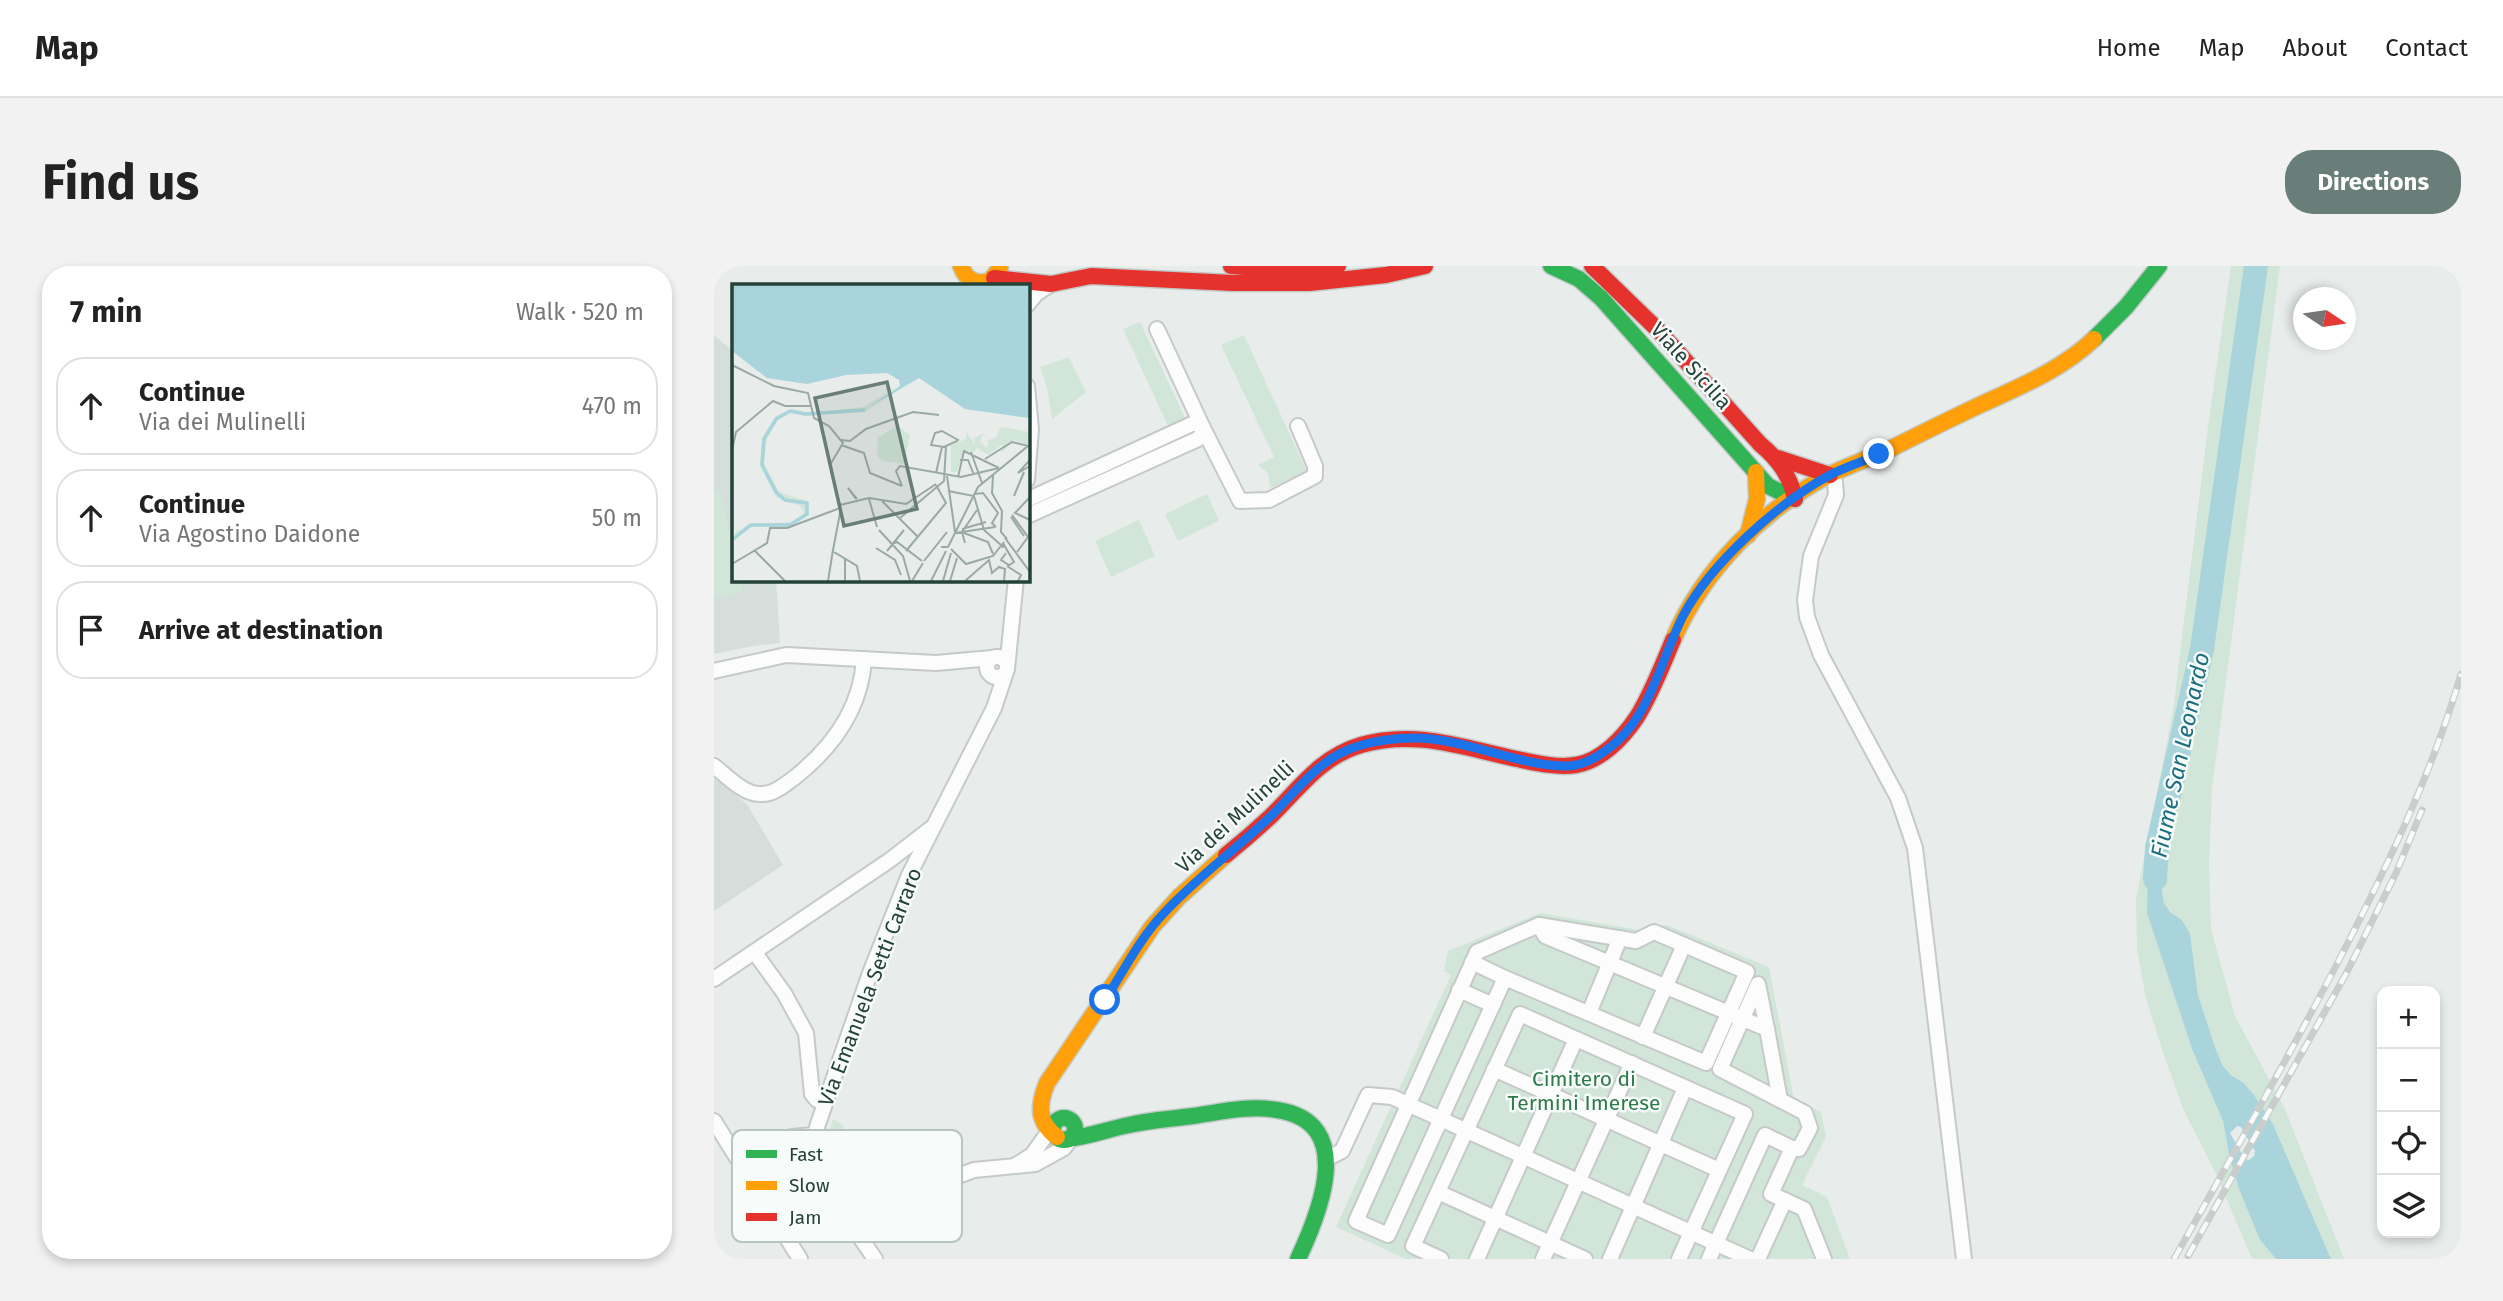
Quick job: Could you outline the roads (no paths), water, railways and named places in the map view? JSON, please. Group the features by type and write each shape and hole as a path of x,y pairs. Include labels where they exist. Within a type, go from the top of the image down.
{"main road":[{"path":"943,266 984,283 999,275 1051,284 1091,276 1116,276 1282,285 1344,282 1392,275 1425,266"},
{"path":"1231,266 1282,270 1338,266"},
{"name":"Viale Sicilia","path":"1551,266 1578,279 1601,298 1768,486 1795,499"},
{"name":"Viale Sicilia","path":"1592,266 1658,331 1760,444 1778,458"},
{"name":"Via dei Mulinelli","path":"1065,1130 1040,1119 1041,1096 1047,1083 1162,915 1273,814 1323,764 1342,752 1370,743 1432,739 1546,764 1568,766 1587,762 1623,736 1645,706 1683,617 1701,586 1748,535 1830,475 2059,367 2092,342 2159,266"},
{"path":"1778,458 1830,475"},
{"path":"1778,458 1792,482 1795,499"},
{"path":"1748,535 1757,499 1756,472"},
{"path":"1063,1061 1054,1096 1065,1130 1118,1127 1238,1109 1268,1109 1296,1115 1312,1125 1323,1140 1328,1158 1318,1209 1298,1259"}],"street":[{"path":"1029,303 1051,284"},
{"path":"1157,329 1238,499 1245,502 1269,499 1310,481 1315,476 1315,466 1298,426"},
{"path":"1029,408 1029,454"},
{"path":"1029,499 1192,424 1203,428"},
{"path":"1029,515 1199,439 1203,428"},
{"path":"1830,475 1835,482 1836,495 1811,556 1806,580 1806,608 1812,635 1821,655 1882,766 1898,799 1915,848 1965,1259"},
{"path":"986,721 991,665 1005,637 1013,607 1016,581"},
{"name":"Via Emanuela Setti Carraro","path":"818,1130 870,973 909,876 994,708 1007,670 1013,607"},
{"path":"714,671 786,656 807,655 991,665 1003,659 1007,670"},
{"path":"714,766 752,794 763,795 784,785 814,762 846,719 863,682 864,659"},
{"path":"714,979 890,860 934,826"},
{"path":"890,860 897,857 907,861 909,876"},
{"path":"1539,925 1545,936 1767,1029"},
{"path":"1505,978 1388,1235 1356,1221 1477,951 1539,925 1636,941 1654,932 1747,972 1720,1069 1805,1113 1810,1128 1800,1149 1765,1135 1709,1259"},
{"path":"1589,1013 1620,938"},
{"path":"1643,1037 1684,945"},
{"path":"755,953 784,992 806,1033 812,1094 825,1103"},
{"path":"1472,962 1706,1063 1758,984 1780,1100"},
{"path":"1459,990 1493,1005"},
{"path":"1441,1259 1413,1246 1520,1014 1745,1114 1679,1259"},
{"path":"1477,1259 1576,1039"},
{"path":"1543,1259 1632,1063"},
{"path":"1494,1069 1719,1170"},
{"path":"1610,1259 1685,1087"},
{"path":"1328,1158 1342,1151 1368,1095 1392,1097 1749,1259"},
{"path":"714,1121 732,1150"},
{"path":"1013,1167 1065,1130"},
{"path":"962,1174 974,1170 1035,1164 1052,1157 1065,1130"},
{"path":"1793,1148 1771,1194 1804,1209 1824,1259"},
{"path":"1438,1192 1585,1259"},
{"path":"1758,1259 1785,1200"},
{"path":"789,1242 800,1259"},
{"name":"Via Emanuela Setti Carraro","path":"863,1242 875,1259"}],"water":[{"path":"2157,848 2161,861 2164,903 2170,912 2182,920 2190,934 2198,995 2223,1066 2232,1076 2243,1082 2273,1124 2331,1259 2276,1259 2260,1240 2239,1189 2223,1121 2192,1049 2147,913 2148,860","holes":["2237,1126 2241,1127 2255,1151 2249,1160 2245,1159 2230,1133"]}],"waterway":[{"name":"Fiume San Leonardo","path":"2155,879 2157,848 2202,649 2256,266"}],"railway":[{"path":"2174,1259 2258,1111 2373,892 2422,785 2461,674"},
{"path":"2188,1256 2346,974 2396,873 2422,810"}],"park label":[{"name":"Cimitero di Termini Imerese","path":"1584,1091"}]}
